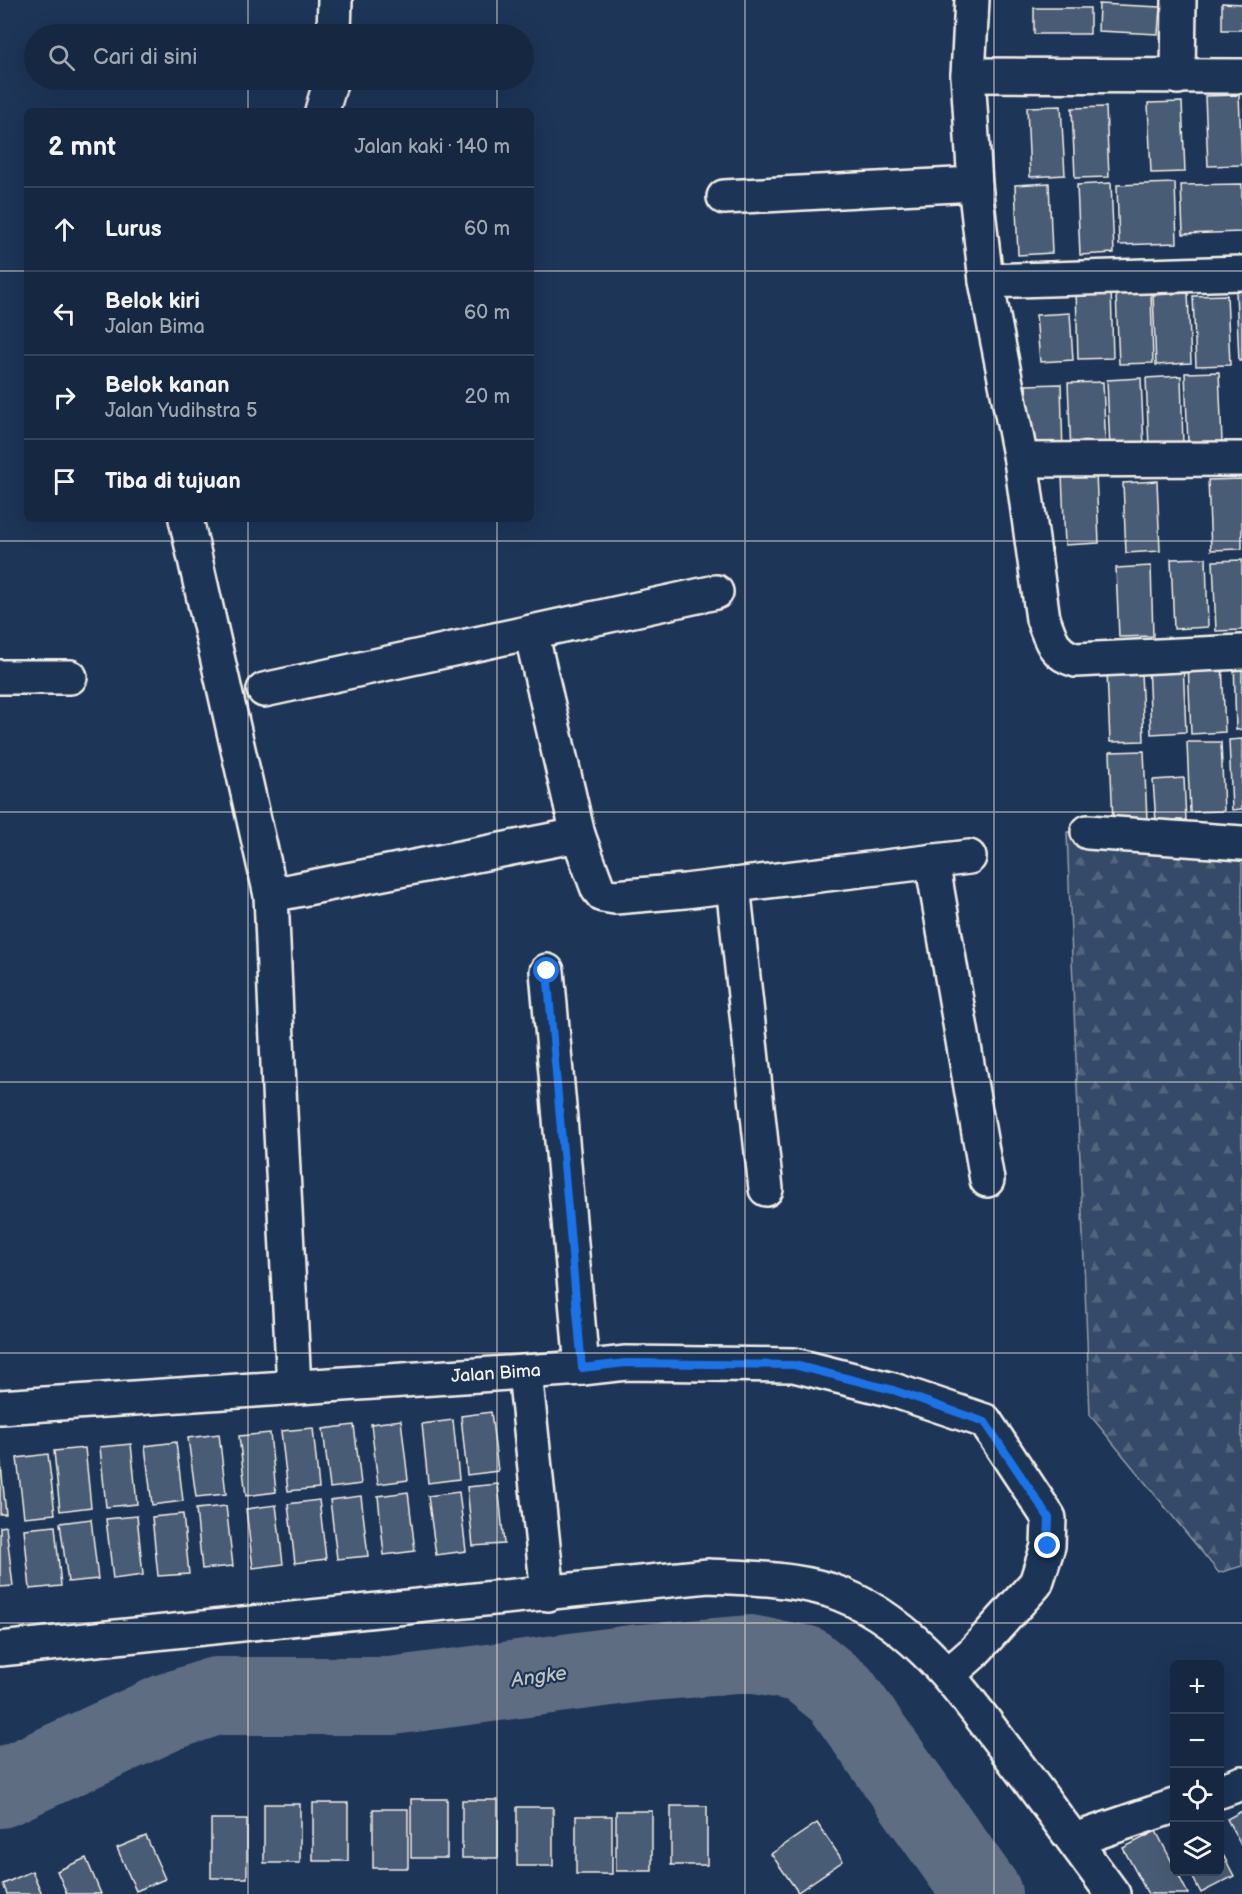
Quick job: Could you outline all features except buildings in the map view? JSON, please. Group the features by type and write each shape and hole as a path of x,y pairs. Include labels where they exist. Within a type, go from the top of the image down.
{"street":[{"path":"334,24 335,0"},
{"path":"972,0 968,75 975,184 986,281 1021,460 1043,619 1055,648 1065,657 1076,660 1242,652"},
{"path":"1179,0 1179,77"},
{"path":"968,75 1242,76"},
{"path":"323,108 329,90"},
{"path":"724,197 975,184"},
{"path":"986,281 1242,273"},
{"path":"1021,460 1242,459"},
{"path":"187,522 271,895 294,1386"},
{"path":"264,690 716,592"},
{"path":"531,633 578,835 598,889 603,895 615,897 733,885 969,857"},
{"path":"0,677 70,677"},
{"path":"1088,832 1242,843"},
{"path":"271,895 578,835"},
{"path":"932,861 987,1180"},
{"path":"733,885 766,1190"},
{"path":"547,971 582,1368"},
{"name":"Jalan Bima","path":"0,1407 582,1368 626,1363 794,1365 893,1390 985,1422 1049,1518 1048,1546 1036,1583 973,1653 948,1675"},
{"path":"525,1371 548,1594"},
{"path":"0,1650 708,1576 796,1581 831,1591 863,1605 921,1647 948,1675 1113,1894"},
{"path":"1224,1790 1242,1783"},
{"path":"1074,1840 1170,1807"}],"green space":[{"path":"1067,832 1242,834 1242,1566 1219,1573 1090,1415"}],"waterway":[{"name":"Angke","path":"0,1789 168,1712 216,1696 391,1696 640,1663 750,1654 804,1664 841,1694 983,1894"}],"route":[{"path":"547,971 582,1368 626,1363 794,1365 893,1390 985,1422 1049,1518 1048,1546"}]}
